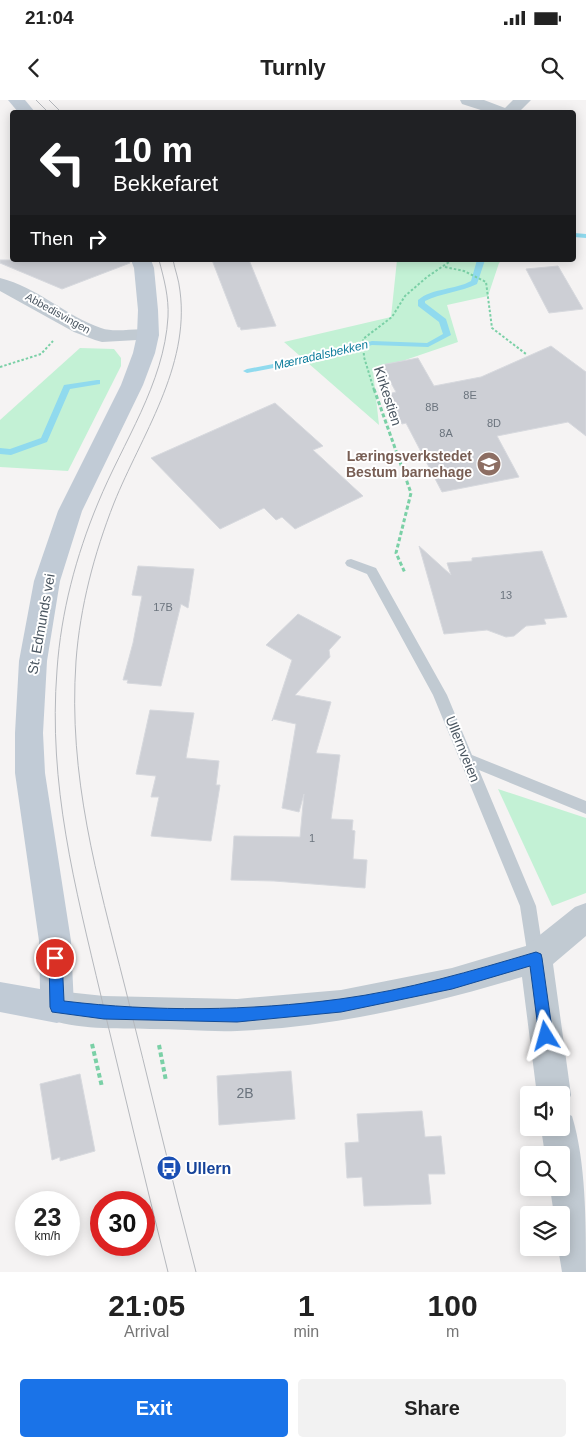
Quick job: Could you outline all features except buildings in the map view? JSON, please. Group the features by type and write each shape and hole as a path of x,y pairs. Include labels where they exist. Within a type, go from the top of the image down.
{"street":[{"path":"16,100 26,110"},
{"path":"468,100 496,110"},
{"path":"512,110 523,100"},
{"name":"St. Edmunds vei","path":"70,1009 55,942 30,773 29,733 33,661 47,581 70,511 132,385 144,353 148,335 147,287 141,262"},
{"name":"Abbedisvingen","path":"0,284 14,289 82,328 102,336 148,335"},
{"path":"0,997 70,1009 237,1015 341,1005 452,983 536,958 586,917"},
{"name":"Ullernveien","path":"536,958 553,1086"},
{"path":"560,1136 581,1272"}],"lane":[{"name":"Ullernveien","path":"351,563 372,571 440,695 528,906 536,958"},
{"path":"467,760 586,808"}],"path":[{"path":"445,266 450,262"},
{"path":"445,266 464,271 485,280 492,328 526,354"},
{"name":"Kirkestien","path":"405,573 396,553 411,493 364,357 363,339 392,317 406,296 427,277 445,266"},
{"path":"0,367 41,354 57,338 66,344 82,328"},
{"path":"70,1009 102,1087"}],"green space":[{"path":"397,262 500,262 488,296 447,305 458,342 373,371 379,425 284,342 391,317"},
{"path":"80,348 114,349 121,358 121,366 68,471 0,467 0,420"},
{"path":"498,789 586,818 586,893 552,906"}],"waterway":[{"name":"Mærradalsbekken","path":"576,235 586,236"},
{"name":"Mærradalsbekken","path":"247,371 336,354 372,343 428,345 447,335 443,321 421,304 422,300 468,286 474,282 480,262"},
{"name":"Mærradalsbekken","path":"0,451 11,452 44,440 67,387 97,382"}],"tram line":[{"path":"36,100 46,110"},
{"path":"49,100 59,110"},
{"path":"159,262 168,302 165,342 151,389 98,503 76,564 59,648 55,713 60,795 73,875 168,1272"},
{"path":"174,262 180,291 181,319 178,347 171,374 161,400 114,503 94,561 78,641 75,704 76,745 81,786 95,866 196,1272"}],"place":[{"name":"Læringsverkstedet Bestum barnehage","path":"489,464"},
{"name":"Ullern","path":"169,1168"}],"route":[{"path":"55,958 57,1007 104,1012 237,1015 341,1005 452,983 536,958 546,1036"}]}
